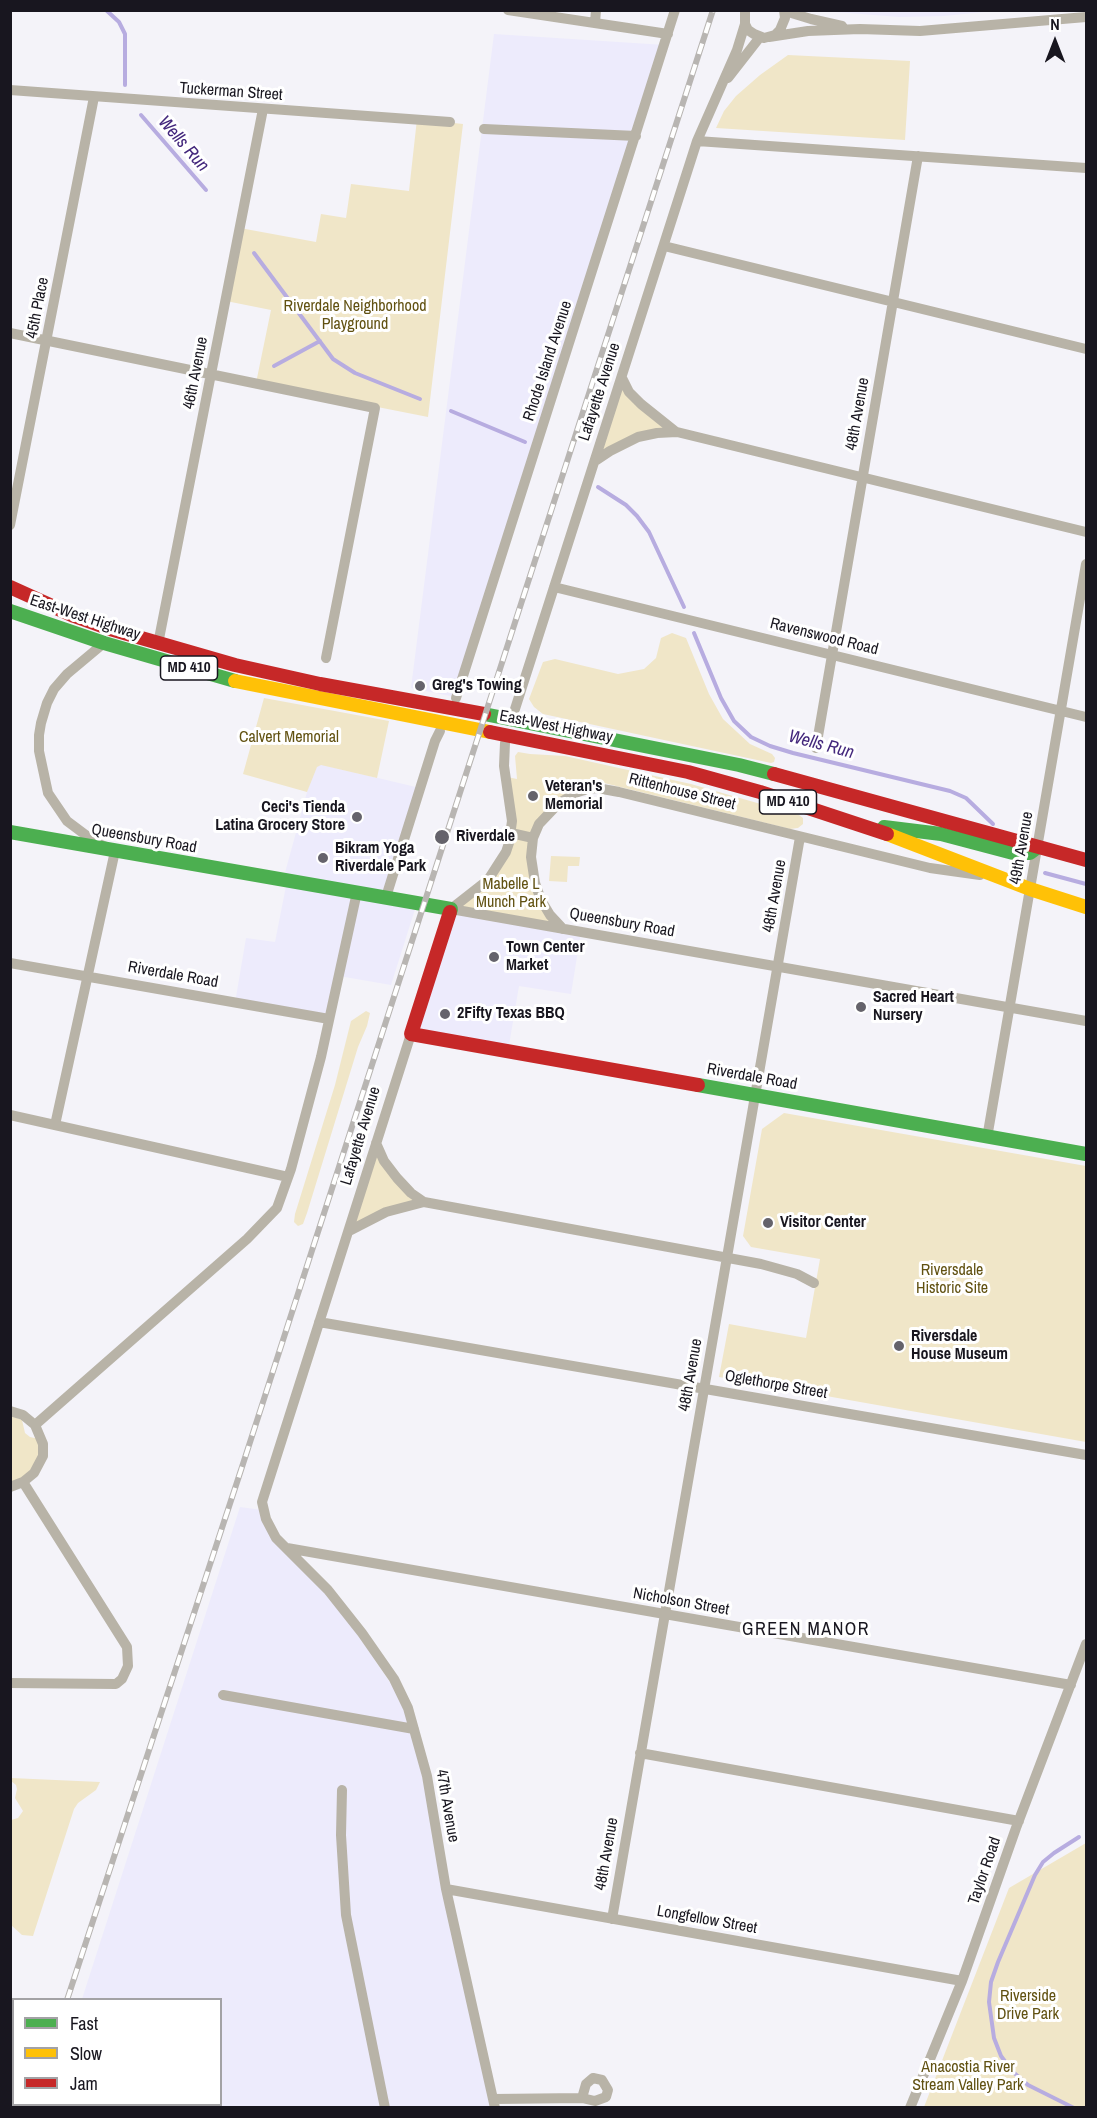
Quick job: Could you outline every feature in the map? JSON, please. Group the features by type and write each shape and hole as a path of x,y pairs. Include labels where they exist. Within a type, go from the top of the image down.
{"main road":[{"name":"East-West Highway","path":"10,587 74,616 158,644 280,675 739,765 1086,860"},
{"name":"East-West Highway","path":"11,611 104,643 236,681 538,740 687,772 760,792 845,820 1030,889 1086,907"},
{"path":"845,820 940,834 1013,853 1030,853 1038,847"},
{"name":"Queensbury Road","path":"10,832 451,909"},
{"name":"Lafayette Avenue","path":"411,1034 451,909"},
{"name":"Riverdale Road","path":"411,1034 1086,1154"}],"street":[{"path":"508,10 668,34"},
{"path":"595,23 596,10"},
{"name":"Rhode Island Avenue","path":"456,698 675,10"},
{"name":"Lafayette Avenue","path":"515,709 697,141 737,50 745,24 745,10"},
{"path":"784,11 860,29"},
{"name":"Lafayette Avenue","path":"720,87 764,37 775,35 784,24 784,11"},
{"path":"745,24 748,30 764,37 808,31 860,29 920,31 1086,16"},
{"name":"Tuckerman Street","path":"10,90 450,122"},
{"name":"45th Place","path":"10,525 94,97"},
{"name":"46th Avenue","path":"158,644 263,109"},
{"path":"484,129 636,136"},
{"path":"697,141 1086,168"},
{"name":"48th Avenue","path":"816,748 918,156"},
{"path":"664,246 1086,349"},
{"path":"10,333 375,408 326,658"},
{"path":"622,378 629,392 641,404 677,432"},
{"path":"595,462 610,451 638,438 657,433 677,432 1086,532"},
{"name":"49th Avenue","path":"987,1138 1086,564"},
{"name":"Ravenswood Road","path":"554,587 1086,717"},
{"path":"55,1125 115,851 95,842 62,816 48,793 39,751 41,723 54,689 67,674 104,643"},
{"path":"386,897 440,731"},
{"path":"451,909 488,880 506,852 511,833 512,809 504,766 505,743"},
{"name":"Rittenhouse Street","path":"533,838 544,818 559,803 578,792 597,788 930,868 997,876"},
{"path":"511,833 533,838 531,857 535,883 550,915 563,929"},
{"name":"48th Avenue","path":"612,1918 800,837"},
{"path":"35,1425 247,1239 277,1208 288,1177 329,1019 357,892"},
{"name":"Queensbury Road","path":"451,909 1086,1021"},
{"name":"Riverdale Road","path":"10,963 329,1019"},
{"name":"Lafayette Avenue","path":"287,1548 270,1528 262,1510 262,1502 411,1034"},
{"path":"10,1115 288,1177"},
{"path":"376,1143 384,1161 396,1178 411,1194 424,1202 727,1257 783,1269 814,1283"},
{"path":"349,1231 386,1212 424,1202"},
{"name":"Oglethorpe Street","path":"319,1322 1086,1455"},
{"path":"10,1411 23,1415 35,1425 42,1438 43,1456 34,1473 23,1482 10,1487"},
{"path":"10,1683 118,1684 128,1666 127,1647 23,1482"},
{"name":"Nicholson Street","path":"287,1548 1071,1685"},
{"name":"47th Avenue","path":"287,1548 328,1590 382,1660 402,1694 427,1776 446,1889 494,2103"},
{"name":"Taylor Road","path":"910,2108 962,1981 1086,1644"},
{"path":"223,1695 414,1729"},
{"path":"640,1754 1019,1821"},
{"path":"342,1790 341,1845 346,1915 386,2108"},
{"name":"Longfellow Street","path":"446,1889 962,1981"},
{"path":"494,2103 582,2098"}],"shaded area":[{"path":"823,11 994,11 944,16 899,17"},
{"path":"494,34 665,45 455,697 411,688"},
{"path":"315,763 420,788 386,897 417,903 391,985 339,976 329,1019 235,1003 246,938 275,942 287,881 283,880"},
{"path":"451,909 581,932 571,994 519,986 508,1051 411,1034"},
{"path":"240,1507 262,1510 266,1519 327,1590 408,1709 491,2107 44,2108 44,2106 222,2106 222,1998 82,1998"}],"green space":[{"path":"788,55 910,61 905,140 716,128 724,111 736,96"},
{"name":"Riverdale Neighborhood Playground","path":"417,119 463,124 428,417 256,383 271,310 226,301 240,228 316,242 321,214 346,218 351,184 409,191"},
{"path":"622,379 676,432 656,432 595,461"},
{"path":"672,633 686,638 709,694 723,719 750,744 772,754 775,758 774,762 543,714 534,707 529,699 543,662 555,659 618,674 644,669 656,658 661,638"},
{"name":"Calvert Memorial","path":"264,698 389,721 377,778 321,765 317,767 307,792 243,774"},
{"name":"Mabelle L Munch Park","path":"518,752 565,756 691,784 799,815 803,818 803,824 798,828 790,829 604,783 584,782 567,789 578,792 559,802 533,838 535,884 562,929 452,909 479,888 509,843 507,777 517,779 515,756"},
{"path":"551,856 580,857 579,866 568,866 567,882 549,881"},
{"path":"366,1011 370,1013 367,1026 358,1047 307,1213 303,1224 298,1226 294,1222 295,1214 335,1085 351,1021"},
{"name":"Riversdale Historic Site","path":"784,1113 1086,1166 1086,1442 719,1377 729,1324 806,1338 820,1259 751,1247 743,1236 762,1129"},
{"path":"376,1143 384,1161 423,1202 349,1231"},
{"path":"11,1416 22,1420 25,1433 39,1439 41,1450 32,1472 11,1484"},
{"path":"11,1778 100,1782 96,1790 78,1803 74,1809 33,1936 22,1935 11,1925 11,1820 18,1818 23,1811 15,1798 17,1789"},
{"name":"Riverside Drive Park","path":"1086,1843 1086,2107 924,2107 1009,1888"}],"waterway":[{"name":"Wells Run","path":"106,10 119,22 125,34 125,85"},
{"name":"Wells Run","path":"141,115 206,190"},
{"name":"Wells Run","path":"254,253 333,359 355,373 420,399"},
{"path":"274,366 320,341"},
{"name":"Wells Run","path":"451,411 525,442"},
{"name":"Wells Run","path":"598,487 626,505 649,532 684,607"},
{"name":"Wells Run","path":"694,633 721,698 734,721 751,737 793,753 950,791 966,798 993,824"},
{"path":"1045,873 1086,884"},
{"path":"1074,2108 1028,2085 1013,2072 1001,2056 994,2038 989,2002 991,1982 998,1962 1035,1875 1043,1862 1079,1837"}],"railway":[{"path":"68,1998 241,1470 713,10"}],"traffic: fast":[{"path":"10,611 104,643 235,681"},
{"path":"484,714 774,774"},
{"path":"884,827 941,834 1013,853 1030,853 1038,847"},
{"path":"10,832 451,909 450,912"},
{"path":"698,1085 1086,1154"}],"traffic: slow":[{"path":"235,681 490,732"},
{"path":"887,834 1030,889 1086,907"}],"traffic: jam":[{"path":"10,587 74,616 110,629 235,665 320,684 484,714"},
{"path":"490,732 688,772 760,792 887,834"},
{"path":"774,774 1086,860"},
{"path":"450,912 411,1034 698,1085"}],"place":[{"name":"Greg's Towing","path":"420,686"},
{"name":"Veteran's Memorial","path":"533,796"},
{"name":"Ceci's Tienda Latina Grocery Store","path":"357,817"},
{"name":"Riverdale","path":"442,837"},
{"name":"Bikram Yoga Riverdale Park","path":"323,858"},
{"name":"Town Center Market","path":"494,957"},
{"name":"Sacred Heart Nursery","path":"861,1007"},
{"name":"2Fifty Texas BBQ","path":"445,1014"},
{"name":"Visitor Center","path":"768,1223"},
{"name":"Riversdale House Museum","path":"899,1346"}],"district":[{"name":"GREEN MANOR","path":"806,1630"}],"park label":[{"name":"Anacostia River Stream Valley Park","path":"968,2077"}]}
